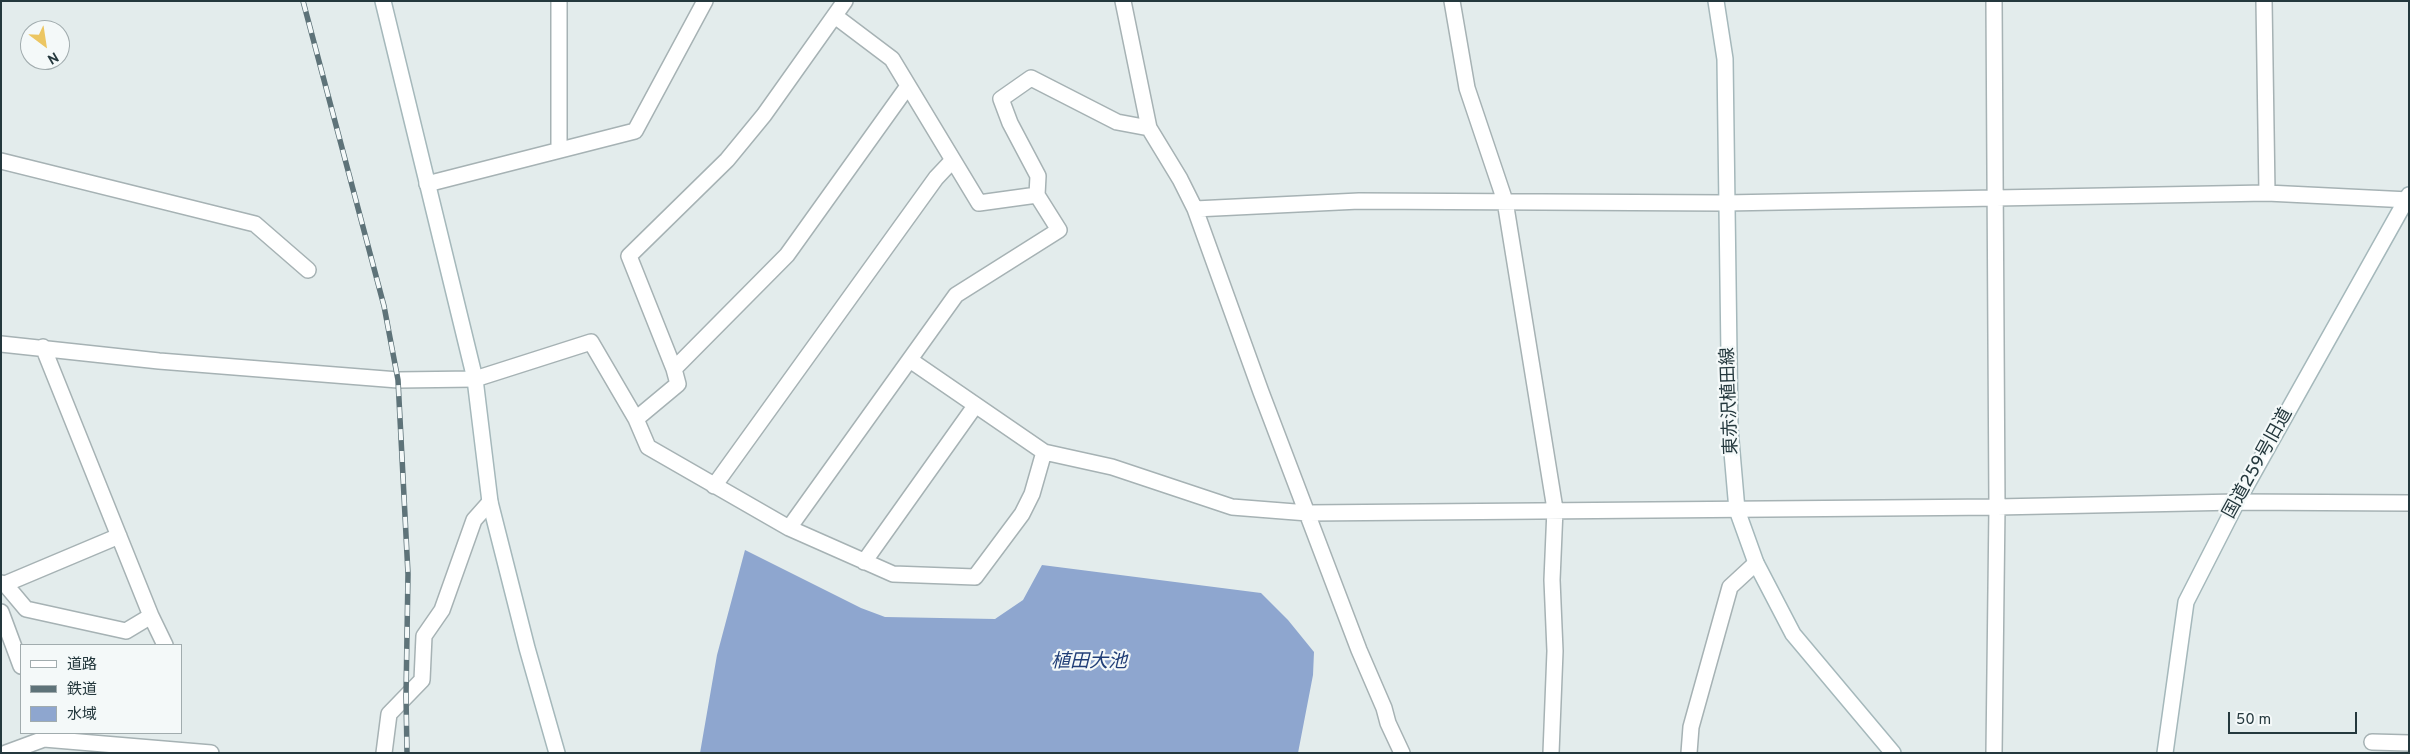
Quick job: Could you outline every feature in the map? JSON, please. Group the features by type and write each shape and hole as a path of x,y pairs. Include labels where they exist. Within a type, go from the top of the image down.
{"street":[{"path":"383,1 427,184 457,297 475,379 490,502 527,648 557,753"},
{"path":"559,1 560,149"},
{"path":"427,184 635,131 705,1"},
{"path":"636,419 678,384 674,369 629,256 728,160 764,115 845,1"},
{"path":"1123,1 1149,128 1195,208 1359,650 1402,753"},
{"path":"1452,1 1467,88 1505,202 1555,509 1552,580 1555,651 1551,753"},
{"name":"東赤沢植田線","path":"1716,1 1725,58 1730,429 1737,510 1756,563 1793,634 1893,753"},
{"path":"1994,1 1997,507 1994,753"},
{"path":"2264,1 2267,193"},
{"path":"835,16 892,59 979,203 1036,195"},
{"path":"789,528 956,295 1059,230 1036,195 1038,176 1010,123 1001,98 1031,78 1117,122 1149,128"},
{"path":"674,369 787,255 908,86"},
{"path":"1,161 255,224 308,270"},
{"path":"714,486 936,178 952,161"},
{"path":"1195,208 1359,201 1726,203 2267,193 2408,199"},
{"name":"国道259号旧道","path":"2165,753 2186,602 2237,502 2408,199"},
{"path":"1,344 43,347 159,361 398,380 475,379 591,342 636,419 648,448 789,528 893,574 975,577 1022,514 1032,494 1044,452"},
{"path":"43,347 151,616 165,644"},
{"path":"910,360 1044,452 1112,467 1232,507 1308,513 1555,509 1737,510 1997,507 2237,502 2409,503"},
{"path":"864,562 975,406"},
{"path":"384,753 389,714 422,680 424,636 442,610 474,520 490,502"},
{"path":"119,536 3,584 26,608 126,630 151,616"},
{"path":"1689,753 1691,727 1730,587 1756,563"},
{"path":"1,612 20,663"},
{"path":"6,753 43,736 211,753"},
{"path":"2372,742 2409,743"}],"water":[{"name":"植田大池","path":"745,550 861,608 885,617 995,619 1023,600 1042,565 1261,593 1288,620 1314,652 1313,675 1298,753 700,753 717,655"}],"railway":[{"path":"303,1 384,306 398,380 408,574 407,753"}]}
